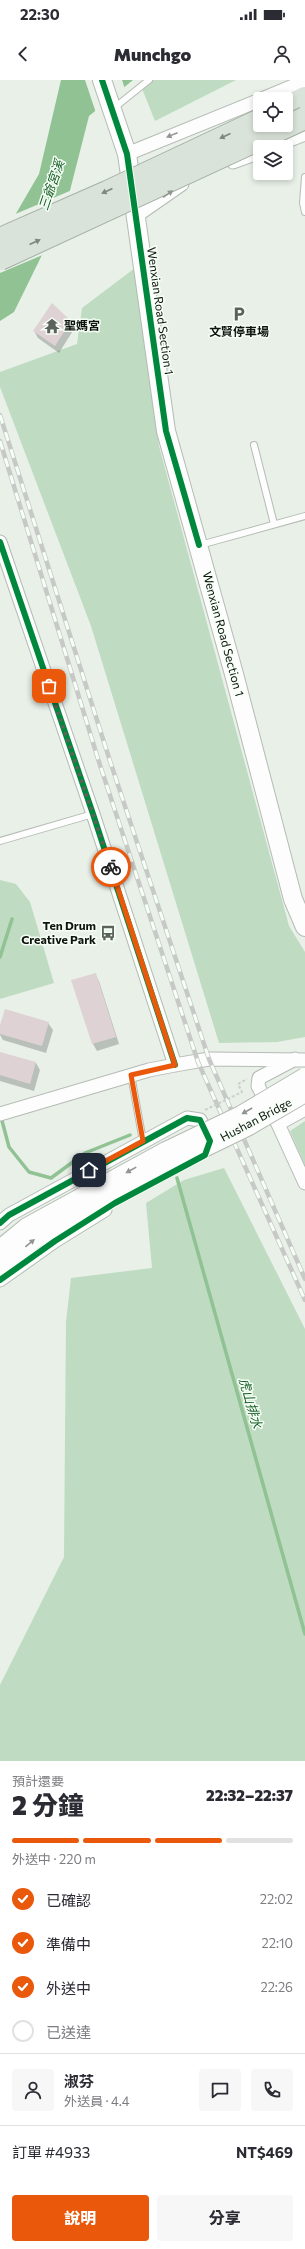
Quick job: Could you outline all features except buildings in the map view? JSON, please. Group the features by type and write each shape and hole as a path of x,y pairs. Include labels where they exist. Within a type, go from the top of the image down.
{"highway":[{"path":"0,259 305,118"},
{"path":"0,238 107,192 253,123"}],"street":[{"name":"Wenxian Road Section 1","path":"102,80 127,154 166,431 199,546 293,898 305,928"},
{"path":"293,97 305,81"},
{"path":"127,154 253,102"},
{"path":"290,140 305,134"},
{"path":"136,216 187,180 253,155"},
{"path":"0,542 93,814 175,1065"},
{"path":"5,1112 131,1075 175,1065 209,1060 302,1057"},
{"path":"302,1057 260,1078 258,1086 278,1124 305,1183"},
{"name":"Hushan Bridge","path":"0,1250 27,1227 166,1151 241,1115 305,1077"},
{"name":"Hushan Bridge","path":"0,1267 35,1239 173,1163 247,1127 305,1093"},
{"path":"278,1124 305,1109"},
{"path":"0,1223 9,1215 187,1118 200,1120 210,1141 205,1155 115,1203 55,1241 0,1280"}],"lane":[{"path":"112,109 149,80"},
{"path":"305,177 303,203 305,212"},
{"path":"254,446 274,524"},
{"path":"199,546 305,516"},
{"path":"0,841 93,814"},
{"path":"131,1075 143,1141"}],"path":[{"path":"205,1110 242,1092 238,1084"}],"shaded area":[{"path":"149,80 236,80 155,121 141,86"},
{"path":"135,268 159,446 289,926 305,952 305,1037 277,1042 219,1043 91,626 0,387 0,372 77,344 82,308"},
{"path":"0,880 16,884 30,902 54,983 0,999"},
{"path":"305,1121 305,1165 290,1131"},
{"path":"224,1168 305,1329 305,1761 0,1761 0,1685 64,1557 66,1322 71,1278 152,1268 146,1203 184,1180"}],"water":[{"name":"三爺宮溪","path":"61,80 133,80 89,116 66,206 14,312 0,321 0,241 39,174"}],"pier":[{"path":"85,80 122,80 125,89 96,113"},
{"path":"72,190 68,207 45,254 0,273 0,237 13,215"}],"waterway":[{"name":"虎山排水","path":"0,957 12,919"},
{"name":"虎山排水","path":"1,1117 9,1147 29,1172 51,1178 85,1153 130,1135"},
{"name":"虎山排水","path":"177,1178 305,1634"}],"railway":[{"path":"0,415 110,761 209,1059 305,1279"},
{"path":"0,441 99,762 198,1062 305,1300"}],"cycle path":[{"path":"102,80 127,154 166,431 199,545"},
{"path":"0,542 93,814 175,1065"},
{"path":"0,1223 9,1215 187,1118 200,1120 210,1141 205,1155 115,1203 55,1241 0,1280"}],"way so far":[{"path":"49,686 111,867"}],"place":[{"name":"文賢停車場","path":"239,314"},
{"name":"聖媽宮","path":"52,326"},
{"name":"Ten Drum Creative Park","path":"108,933"}],"route":[{"path":"89,1170 143,1141 131,1075 175,1065 111,867"}]}
